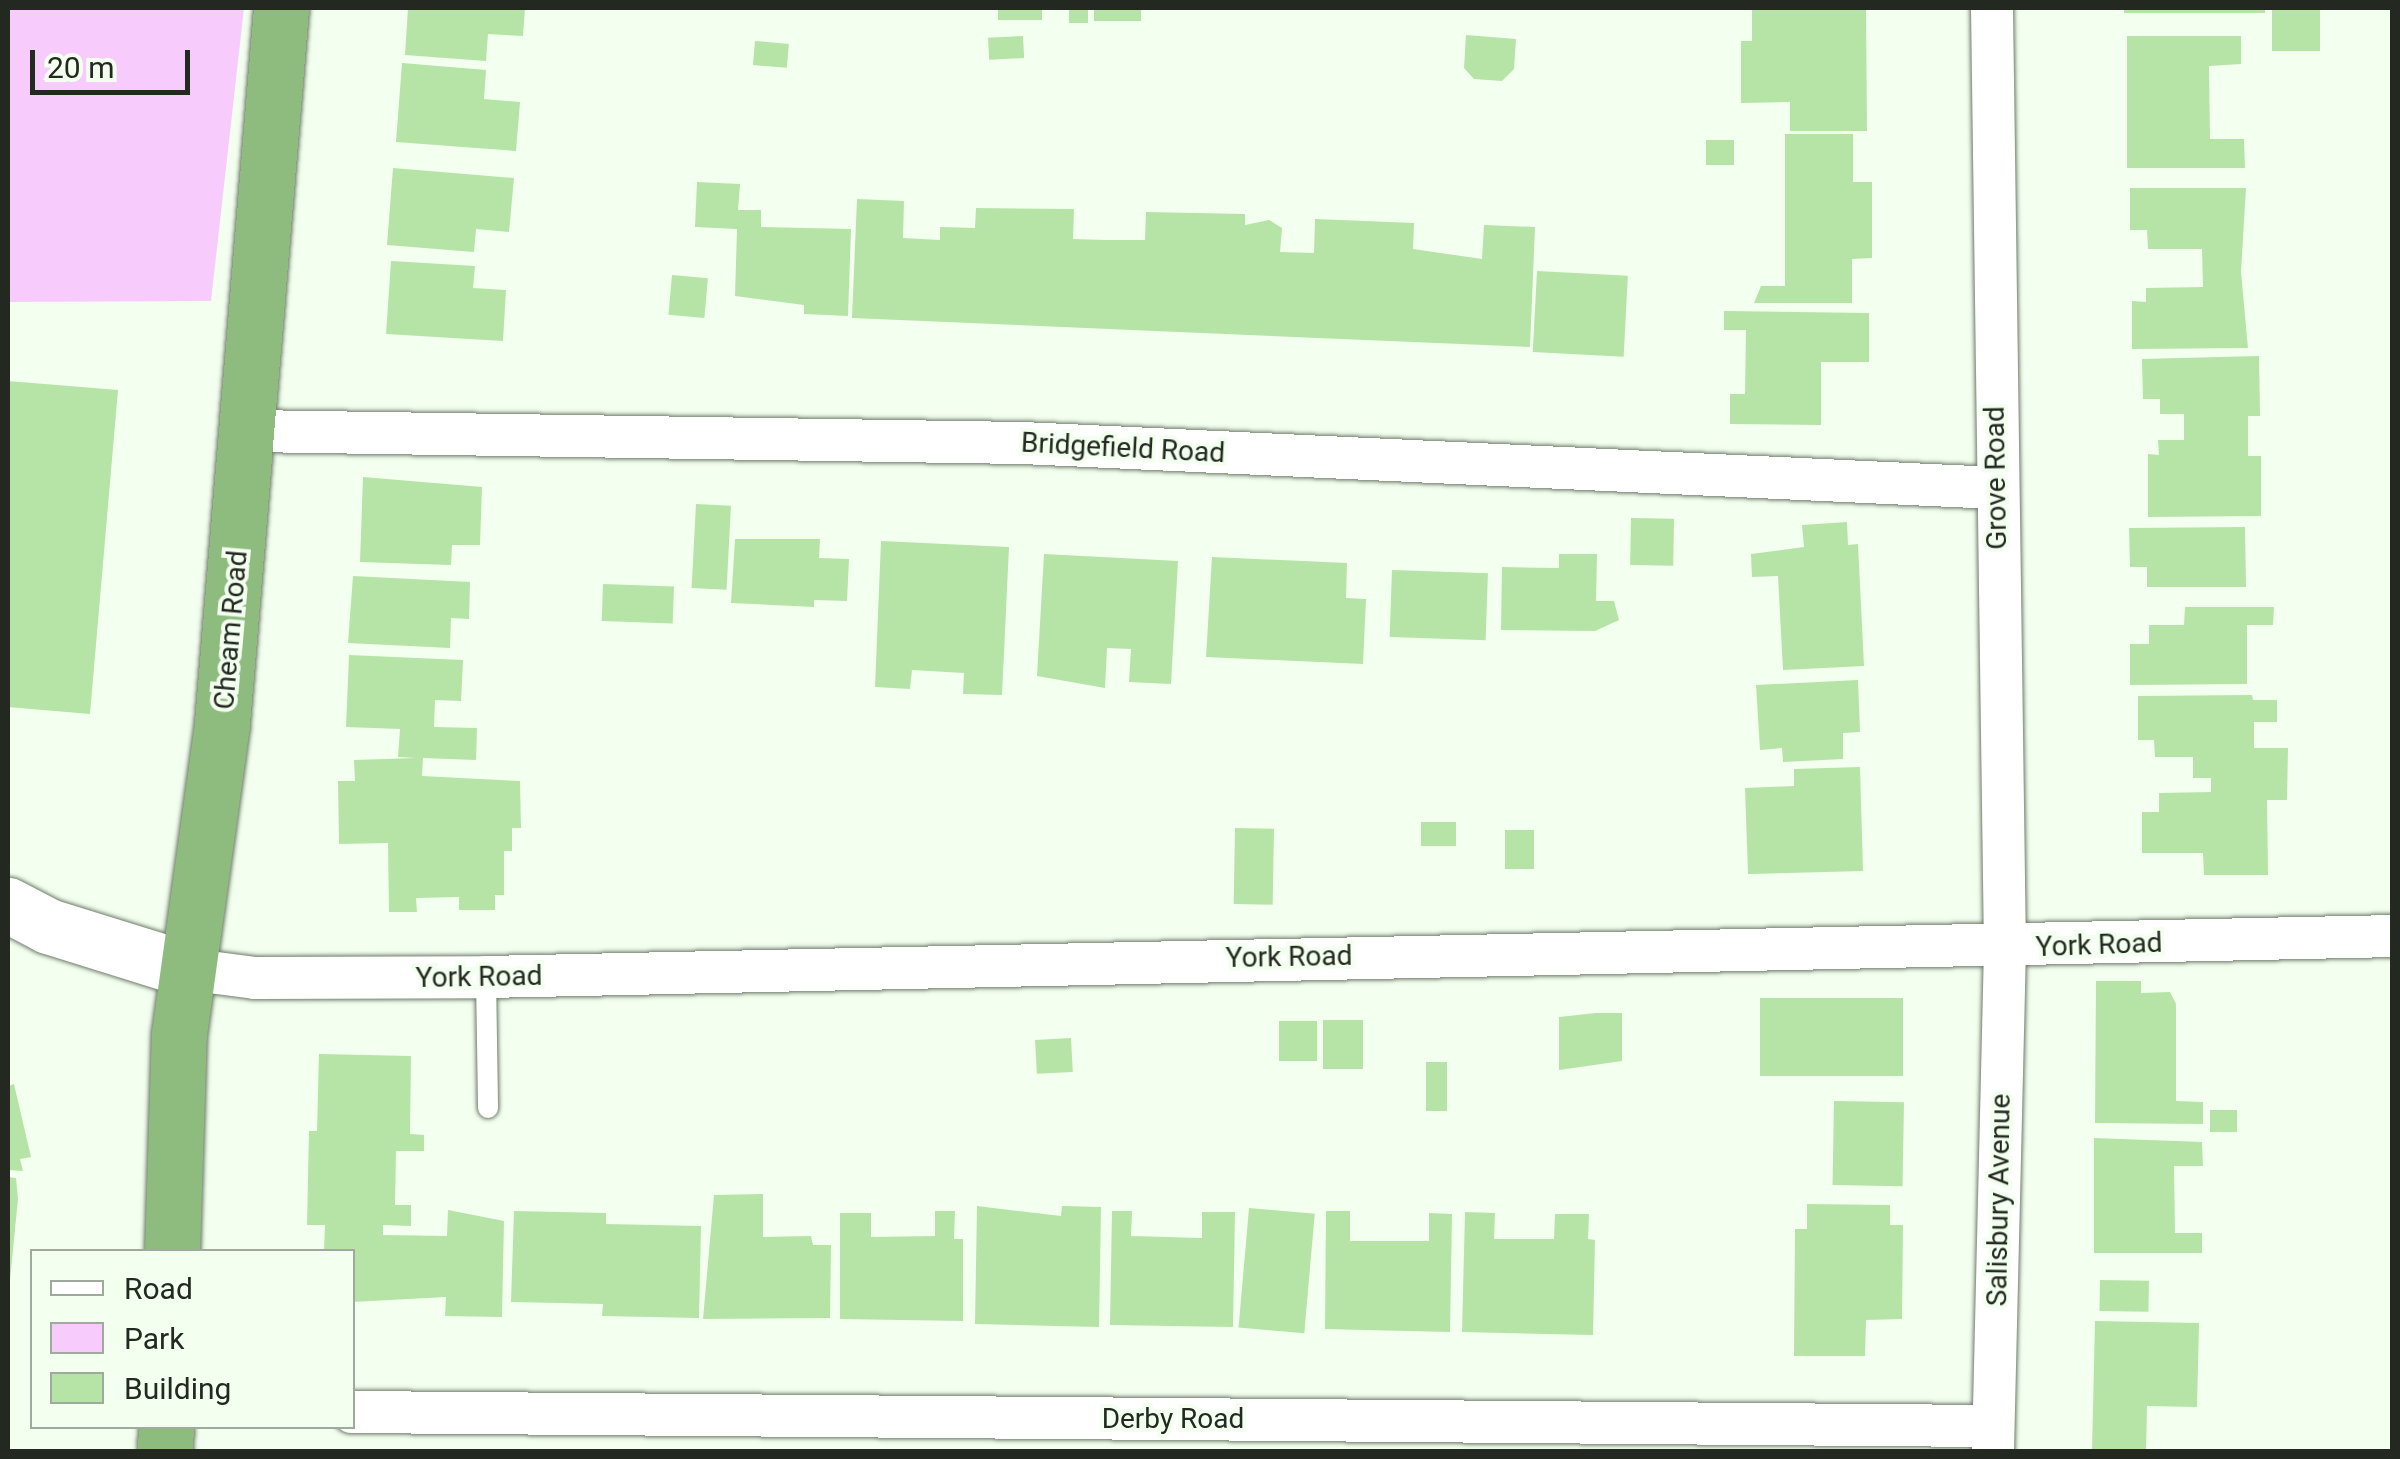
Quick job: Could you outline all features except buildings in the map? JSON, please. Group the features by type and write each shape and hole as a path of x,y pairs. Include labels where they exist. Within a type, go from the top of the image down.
{"highway":[{"name":"Cheam Road","path":"172,1249 186,968 222,723 250,431 282,8"}],"street":[{"name":"Grove Road","path":"1992,8 2005,948"},
{"name":"Bridgefield Road","path":"250,431 1023,443 1996,488"},
{"path":"8,905 48,926 186,968"},
{"name":"York Road","path":"186,968 255,978 486,978 1192,958 2005,948 2392,936"},
{"name":"Salisbury Avenue","path":"1993,1439 2005,948"},
{"name":"Derby Road","path":"355,1412 1993,1439"}],"lane":[{"path":"486,978 488,1108"}],"green space":[{"path":"8,8 244,8 211,301 8,302"}]}
